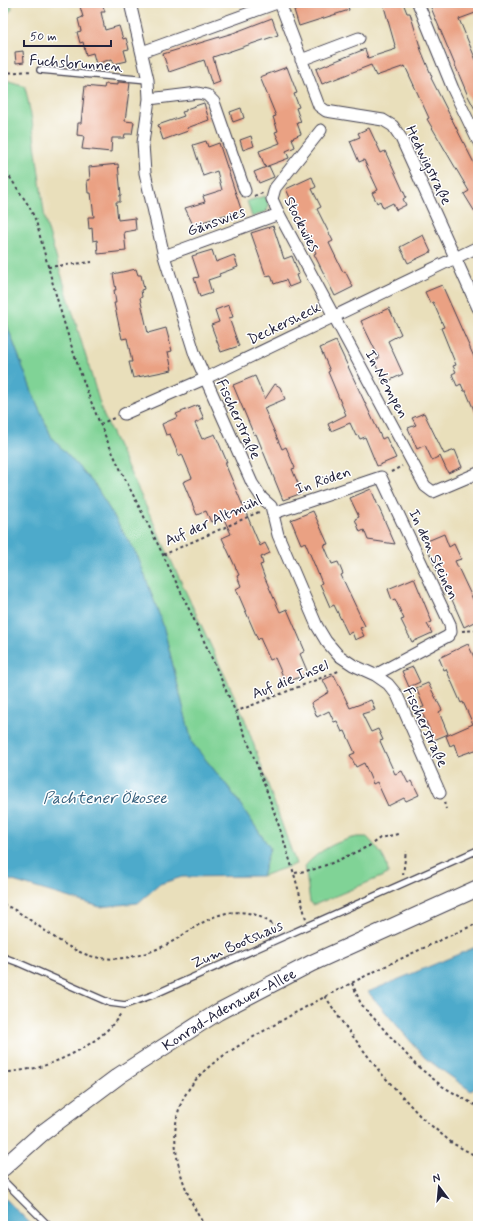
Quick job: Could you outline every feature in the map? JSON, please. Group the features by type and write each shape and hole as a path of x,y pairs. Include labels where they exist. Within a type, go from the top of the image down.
{"street":[{"name":"Fischerstraße","path":"130,3 148,80 149,99 142,143 145,173 164,256 182,316 204,379 252,483 262,498 273,509 278,535 317,626 326,641 338,654 353,665 375,675 388,684 397,695 440,793"},
{"path":"142,52 278,3"},
{"name":"Hedwigstraße","path":"278,3 319,106 326,111 383,120 393,126 401,138 478,308"},
{"path":"418,3 452,89 478,141"},
{"path":"301,60 359,38"},
{"path":"149,99 198,93 207,95 214,102 245,191"},
{"name":"Stockwies","path":"321,130 275,188 272,194 279,214 334,316"},
{"name":"Gänswies","path":"164,256 279,214"},
{"name":"Deckersheck","path":"121,415 204,379 478,247"},
{"name":"In Nempen","path":"334,316 425,486 433,492 478,473"},
{"name":"In Röden","path":"273,509 381,477"},
{"name":"In den Steinen","path":"381,477 450,624 451,632"},
{"path":"375,675 448,636 451,632"},
{"name":"Konrad-Adenauer-Allee","path":"3,1168 42,1134 120,1076 182,1033 312,962 478,888"}],"lane":[{"name":"Fuchsbrunnen","path":"40,70 148,80"},
{"name":"Zum Bootshaus","path":"125,1005 153,995 478,850"},
{"path":"3,957 20,963 110,1003 125,1005"},
{"path":"3,1180 49,1226"}],"path":[{"name":"Fuchsbrunnen","path":"3,73 40,70"},
{"path":"3,167 29,206 36,221 66,328 100,424 126,484 163,555 235,712 277,817 295,873 308,926"},
{"path":"245,191 250,198 264,193 272,194"},
{"path":"48,267 92,262"},
{"path":"100,424 121,415"},
{"path":"381,477 413,463"},
{"name":"Auf der Altmühl","path":"163,555 273,509"},
{"path":"451,632 478,630"},
{"name":"Auf die Insel","path":"235,712 353,665"},
{"path":"295,873 315,869 332,863 369,846 380,838 398,834"},
{"path":"402,885 406,851"},
{"path":"3,904 17,910 61,942 77,951 100,958 119,959 145,954 175,940 214,916 230,913 242,912 258,916 289,934"},
{"path":"205,1226 197,1214 185,1185 174,1134 178,1112 187,1092 200,1075 223,1056 325,996 478,922"},
{"path":"352,983 361,1004 416,1065 442,1086 478,1107"},
{"path":"325,996 342,1022 380,1072 421,1117 452,1143 478,1157"},
{"path":"3,1073 38,1067 63,1058 84,1047 117,1019 125,1005"},
{"path":"474,1105 478,1102"}],"green space":[{"path":"3,3 11,3 12,9 3,19"},
{"path":"3,77 6,80 25,86 32,120 45,220 103,414 244,717 296,864 262,876 270,848 229,788 192,743 163,625 138,557 95,485 52,438 34,397 8,328 3,303"},
{"path":"265,196 269,205 267,211 252,217 247,201"},
{"path":"357,837 367,837 374,845 386,863 388,874 314,905 310,902 305,866 316,855 329,847 342,841"}],"water":[{"name":"Pachtener Ökosee","path":"3,303 8,328 34,397 52,438 95,485 138,557 163,625 192,743 229,788 270,848 262,876 182,877 160,884 138,903 100,907 3,878"},
{"path":"478,946 478,1086 471,1091 425,1058 368,992"},
{"path":"3,1196 33,1226 3,1226"}],"building":[{"path":"79,3 102,3 105,12 101,12 105,30 119,26 123,39 126,38 129,49 124,50 127,61 114,64 112,59 96,64 93,53 86,55 83,42 80,43 77,32 81,31 78,19 83,17"},
{"path":"314,3 347,3 349,10 299,26 294,10"},
{"path":"383,3 403,3 407,13 410,13 421,50 432,77 431,78 478,171 478,217 464,194 469,191 427,119 429,118 405,66 376,76 371,65 322,84 316,69 365,49 368,58 396,49"},
{"path":"429,3 476,3 478,12 459,19 478,65 478,115 468,96"},
{"path":"272,18 278,35 213,57 220,82 212,85 204,60 169,72 163,54 233,33"},
{"path":"23,51 24,62 16,63 15,52"},
{"path":"287,67 297,93 294,94 299,107 296,108 301,122 297,123 301,134 292,138 295,147 286,151 289,158 265,167 259,151 280,143 275,132 278,131 273,117 276,116 260,77"},
{"path":"118,82 130,83 125,121 134,122 132,134 125,134 124,138 112,138 111,152 82,149 84,136 77,135 78,123 81,123 85,86 104,88 105,84 118,85"},
{"path":"204,103 209,120 187,128 188,131 163,140 158,125 184,116 182,112 186,111 186,109"},
{"path":"241,108 244,118 233,122 230,112"},
{"path":"369,128 381,153 385,151 406,197 403,199 406,205 396,210 393,203 383,208 380,201 377,203 372,193 378,190 364,160 359,162 350,141 360,137 358,133"},
{"path":"251,136 254,146 243,150 240,140"},
{"path":"206,141 208,147 219,143 242,212 226,217 225,215 193,225 185,208 205,202 203,196 222,190 217,171 203,176 193,145"},
{"path":"118,164 121,195 120,202 116,202 118,220 135,218 136,230 124,232 126,251 98,254 97,240 93,241 92,228 89,229 88,217 94,217 91,193 88,193 87,180 90,180 89,167"},
{"path":"269,166 274,177 259,183 254,172"},
{"path":"312,177 316,187 312,189 321,207 317,209 333,241 329,243 343,272 345,271 353,287 335,296 314,254 316,253 286,189"},
{"path":"273,226 284,259 292,256 299,274 296,275 299,283 289,287 286,280 274,284 271,275 266,276 251,233"},
{"path":"423,235 431,252 408,263 400,247"},
{"path":"212,250 216,262 234,255 238,267 208,280 212,293 200,297 194,278 199,277 192,256"},
{"path":"136,269 138,275 141,275 144,289 141,290 142,297 140,298 148,333 166,328 172,351 168,352 172,370 133,378 129,362 132,362 127,338 122,339 114,303 116,303 114,290 116,290 113,274"},
{"path":"442,285 478,366 478,420 466,391 464,391 461,384 457,386 452,374 456,372 453,366 456,365 441,328 444,327 433,302 430,303 425,292"},
{"path":"229,305 233,317 229,318 239,346 221,352 211,325 219,322 215,310"},
{"path":"389,308 401,334 388,341 403,374 384,383 374,361 379,358 361,321"},
{"path":"336,341 382,439 386,437 396,458 377,466 365,437 360,439 358,435 356,436 350,423 331,431 328,424 346,415 328,372 330,371 320,348"},
{"path":"255,376 265,399 275,384 280,387 285,399 264,408 282,449 286,447 295,468 292,469 302,493 283,500 256,434 254,435 233,385"},
{"path":"198,405 204,419 195,423 202,439 215,434 227,462 225,462 227,468 260,546 265,543 270,553 261,557 263,564 260,565 264,576 280,612 287,609 305,651 300,654 308,673 286,683 275,658 270,660 260,638 258,640 236,589 241,586 237,576 239,575 222,538 231,534 223,517 211,522 206,511 197,515 183,482 192,478 182,454 179,456 170,434 166,435 162,424 178,417 176,414"},
{"path":"424,413 444,454 455,450 462,467 448,473 440,456 432,460 425,445 417,449 408,428 416,425 412,418"},
{"path":"371,489 395,544 368,540 364,530 360,532 355,519 359,517 350,498"},
{"path":"313,511 328,544 324,545 332,564 338,562 343,574 341,575 365,626 360,628 364,636 355,640 352,632 348,634 334,605 330,607 305,542 301,544 291,520"},
{"path":"444,534 449,547 454,544 461,559 455,561 478,610 478,620 464,627 449,593 446,594 425,542"},
{"path":"414,578 432,622 427,624 432,633 412,642 401,620 404,619 395,599 392,600 388,589"},
{"path":"468,644 478,666 478,749 458,756 454,744 450,746 446,736 473,724 439,658"},
{"path":"413,667 420,682 409,687 402,671"},
{"path":"334,675 350,708 371,700 375,710 362,714 371,732 378,729 383,740 380,741 395,774 402,771 408,783 412,781 419,795 406,801 404,798 388,806 377,782 373,784 364,763 356,767 350,755 355,753 345,731 342,732 337,721 334,722 329,711 317,717 311,703 329,692 323,680"},
{"path":"428,683 442,710 439,712 448,734 434,740 420,708 424,707 416,688"}]}
